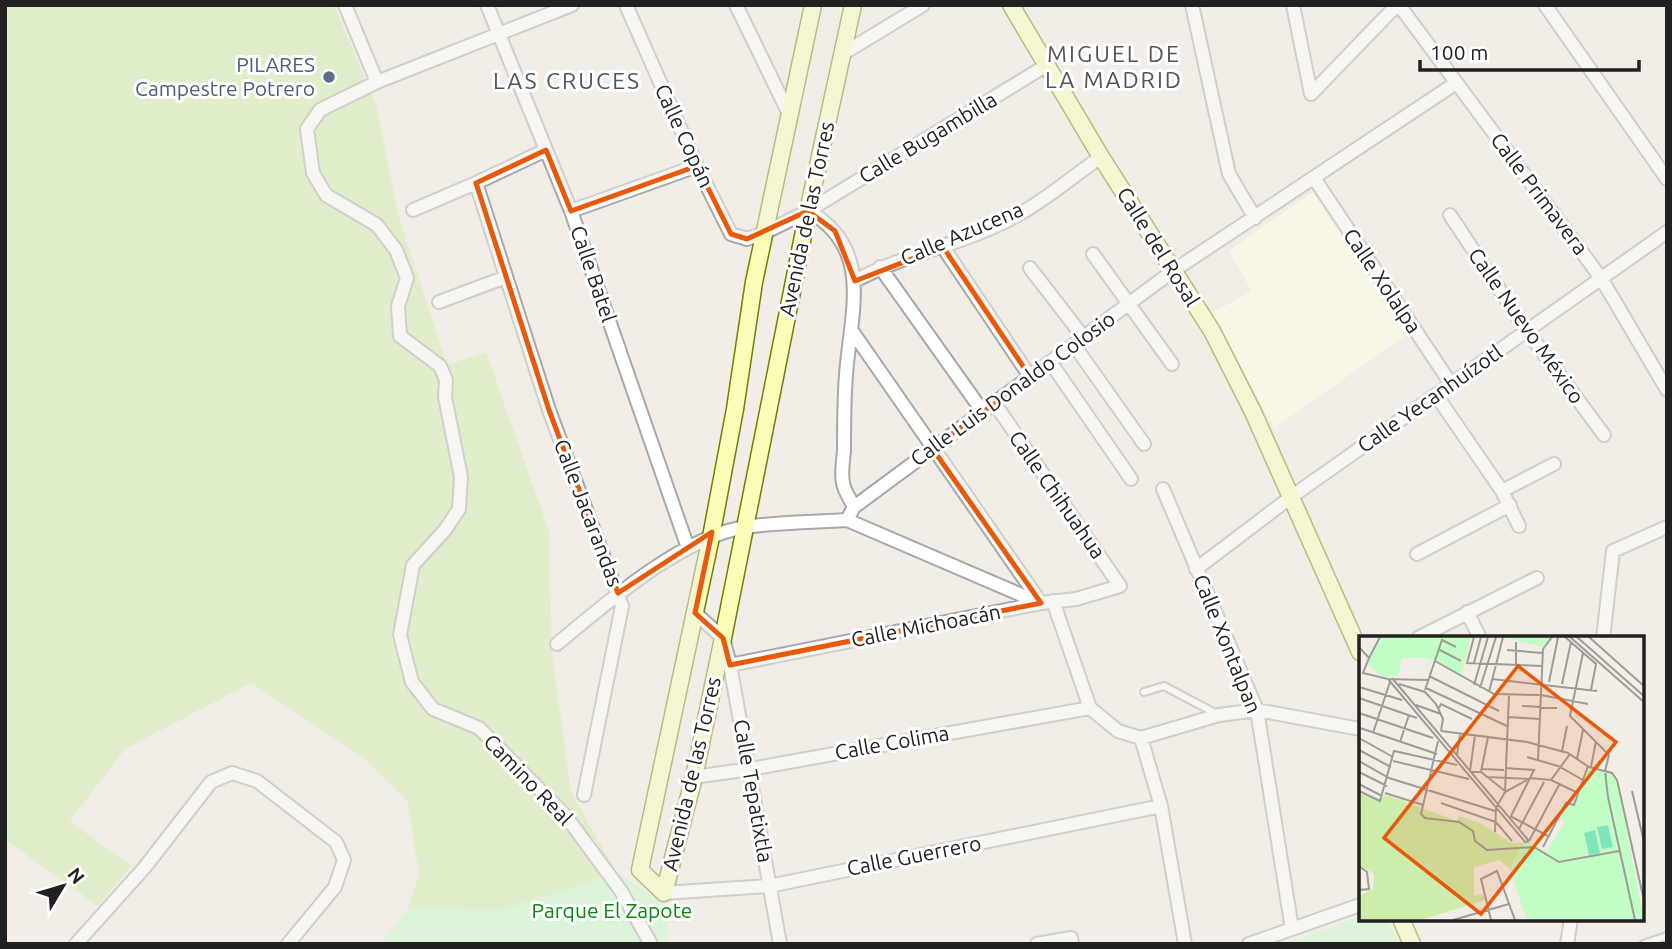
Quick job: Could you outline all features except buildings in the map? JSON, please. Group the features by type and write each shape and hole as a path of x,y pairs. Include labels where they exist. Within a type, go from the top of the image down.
{"street":[{"path":"345,5 377,82"},
{"name":"Calle Batel","path":"487,5 571,211 688,548"},
{"name":"Camino Real","path":"572,5 377,82 320,110 307,129 313,173 326,195 377,225 396,250 407,278 398,306 400,336 440,366 446,380 445,397 461,477 459,509 445,530 413,565 400,635 412,682 433,709 479,728 565,815 621,891 651,944"},
{"name":"Calle Copán","path":"625,5 730,234 747,239 764,233"},
{"path":"736,5 790,116"},
{"name":"Avenida de las Torres","path":"813,5 754,282 735,409 711,537 640,870 664,893 694,777 808,211 853,5"},
{"path":"844,53 923,5"},
{"name":"Calle del Rosal","path":"1011,5 1101,157 1212,331 1253,412 1359,650"},
{"path":"1192,5 1229,174 1255,218"},
{"path":"1293,5 1311,94 1398,5"},
{"name":"Calle Primavera","path":"1398,5 1601,278 1667,390"},
{"path":"1545,5 1667,179"},
{"name":"Calle Bugambilla","path":"764,233 808,211 1047,65"},
{"name":"Calle Luis Donaldo Colosio","path":"847,520 854,507 1173,271 1456,83"},
{"path":"413,210 546,150"},
{"name":"Calle Azucena","path":"855,281 880,267 943,247 1016,216 1101,157"},
{"path":"571,211 697,166"},
{"name":"Calle Xolalpa","path":"1314,178 1451,384"},
{"name":"Calle Jacarandas","path":"477,183 549,410 622,606 584,795"},
{"path":"808,211 823,220 835,232 847,255 855,281 846,374 843,483 854,507"},
{"name":"Calle Nuevo México","path":"1450,215 1527,331 1604,435"},
{"name":"Calle Yecanhuízotl","path":"1196,569 1291,497 1667,232"},
{"path":"943,247 1031,378"},
{"path":"1093,254 1131,303 1172,364"},
{"path":"880,267 984,412"},
{"path":"1030,268 1144,444"},
{"path":"439,302 506,277"},
{"path":"852,331 932,448 1047,602 1090,708 1118,731 1140,738 1219,715 1257,710 1359,729"},
{"path":"1051,363 1131,479"},
{"path":"1436,395 1503,491 1519,526"},
{"name":"Calle Chihuahua","path":"995,404 1120,586"},
{"path":"1503,491 1554,464"},
{"name":"Calle Xontalpan","path":"1163,489 1257,710 1292,929"},
{"path":"1417,554 1510,505"},
{"path":"557,644 618,593 688,548 711,537 744,527 847,520 1047,602"},
{"path":"1603,636 1613,551 1667,527"},
{"path":"1422,636 1537,578"},
{"name":"Calle Michoacán","path":"730,665 1047,602 1076,599 1120,586"},
{"path":"1467,612 1479,636"},
{"path":"695,613 723,638"},
{"name":"Calle Tepatixtla","path":"723,638 750,769 780,944"},
{"name":"Calle Colima","path":"694,777 1090,708"},
{"path":"1140,738 1161,806 1185,944"},
{"path":"76,944 145,867 211,782 232,773 257,781 336,842 344,860 335,887 288,944"},
{"name":"Calle Guerrero","path":"664,893 769,886 1161,806"},
{"path":"1249,944 1359,905"},
{"path":"1402,921 1412,944"},
{"path":"1567,944 1571,921"},
{"path":"1037,944 1072,941"}],"lane":[{"path":"1143,692 1164,686 1219,715"},
{"path":"1643,944 1667,936"}],"highlighted area":[{"path":"546,150 571,211 697,166 731,234 747,239 808,211 835,231 855,281 943,247 1031,378 932,448 1041,603 730,665 723,638 695,613 712,532 618,593 549,410 476,183"}],"shaded area":[{"path":"1313,192 1406,335 1274,428 1212,313 1252,291 1229,251"}],"green space":[{"path":"5,5 334,5 376,104 398,214 447,365 486,352 549,531 552,653 571,792 617,873 668,905 667,944 382,944 408,908 419,874 407,800 364,758 251,683 125,749 70,821 131,866 98,906 5,840"},
{"name":"Parque El Zapote","path":"617,873 668,905 667,944 382,944 408,908 498,911"},
{"path":"1359,917 1359,921 1388,921 1399,944 1283,944"}],"place":[{"name":"PILARES Campestre Potrero","path":"329,77"}],"district":[{"name":"MIGUEL DE LA MADRID","path":"1114,67"},
{"name":"LAS CRUCES","path":"567,81"}]}
